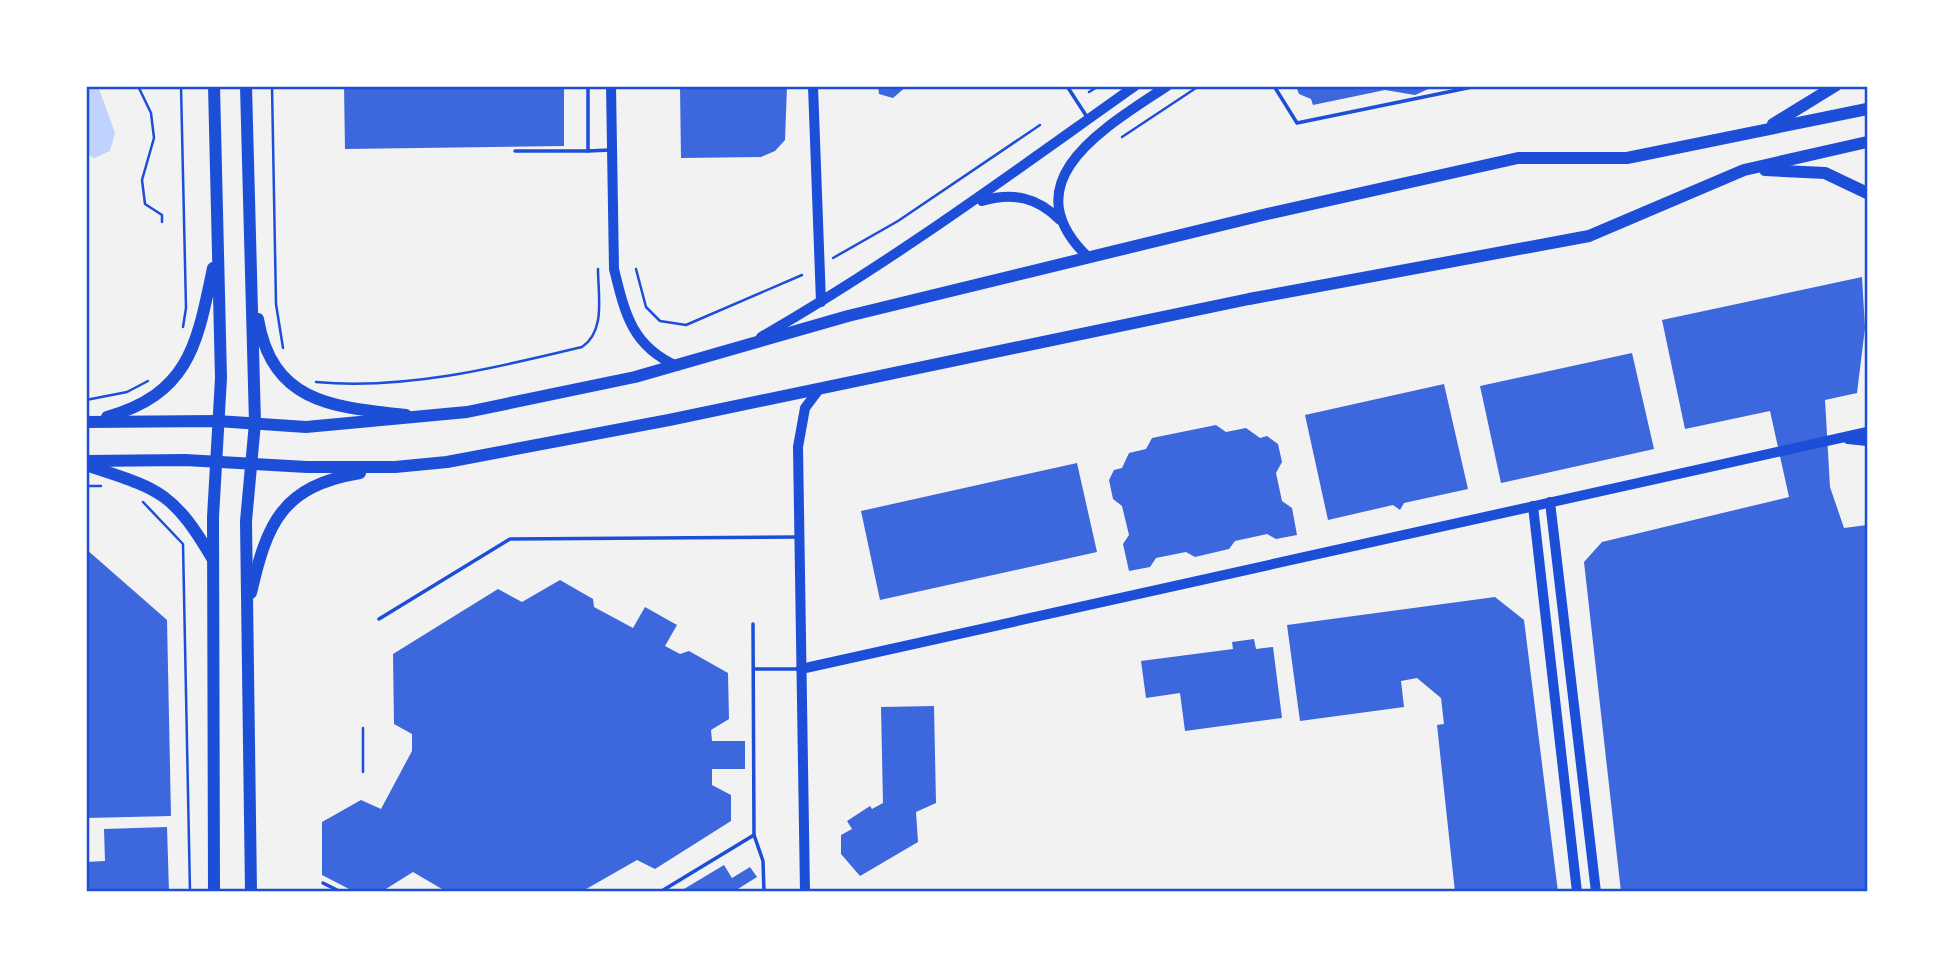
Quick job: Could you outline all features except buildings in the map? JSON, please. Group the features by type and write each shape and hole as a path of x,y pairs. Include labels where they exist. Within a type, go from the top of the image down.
{"main road":[{"path":"214,86 221,378 215,461 214,892"},
{"path":"246,86 255,423 246,521 251,892"},
{"path":"1762,130 1835,86"},
{"path":"89,422 217,421 306,427 427,417 551,396 677,366 848,316 1518,158 1627,158 1867,109"},
{"path":"246,618 262,545 270,525 293,498 323,481 395,467 447,462 1248,299 1589,236 1744,170 1867,142"},
{"path":"1744,170 1813,171 1848,181 1867,193"},
{"path":"251,239 260,330 265,352 279,373 301,390 326,402 427,417"},
{"path":"89,422 152,400 181,372 196,343 217,247"},
{"path":"86,463 215,461 395,467"},
{"path":"86,463 140,482 163,494 192,524 214,560"}],"street":[{"path":"611,86 614,269 626,311 637,335 652,353 677,366"},
{"path":"813,86 821,303"},
{"path":"742,348 821,303 974,203 1135,86"},
{"path":"1060,220 1056,198 1058,186 1071,163 1112,123 1167,86"},
{"path":"974,203 1002,196 1026,198 1040,204 1060,220 1089,258"},
{"path":"805,892 799,434 805,408 821,387"},
{"path":"1834,439 1867,426"},
{"path":"801,669 1867,432"},
{"path":"1834,439 1867,441"},
{"path":"1550,502 1596,892"},
{"path":"1533,506 1577,892"}],"lane":[{"path":"588,86 588,151"},
{"path":"1067,86 1088,119"},
{"path":"1273,86 1297,124 1477,86"},
{"path":"515,151 612,150"},
{"path":"379,619 510,539 799,537"},
{"path":"753,624 754,835 764,861 764,892"},
{"path":"753,669 801,669"},
{"path":"660,892 754,835"},
{"path":"323,883 341,892"}],"path":[{"path":"138,86 151,113 155,138 142,180 145,204 162,215 163,222"},
{"path":"181,86 186,308 181,337"},
{"path":"272,86 276,304 282,346 288,355"},
{"path":"1089,93 1099,86"},
{"path":"1122,137 1199,86"},
{"path":"833,258 898,221 1040,125"},
{"path":"315,382 346,384 417,381 582,347 593,340 598,330 598,269"},
{"path":"636,269 646,307 660,321 686,325 802,275"},
{"path":"86,400 127,392 153,378"},
{"path":"86,502 86,488 113,486"},
{"path":"136,495 183,544 181,585 190,892"},
{"path":"363,728 363,772"}],"water":[{"path":"86,86 98,86 115,133 110,151 94,158 86,153"}]}
